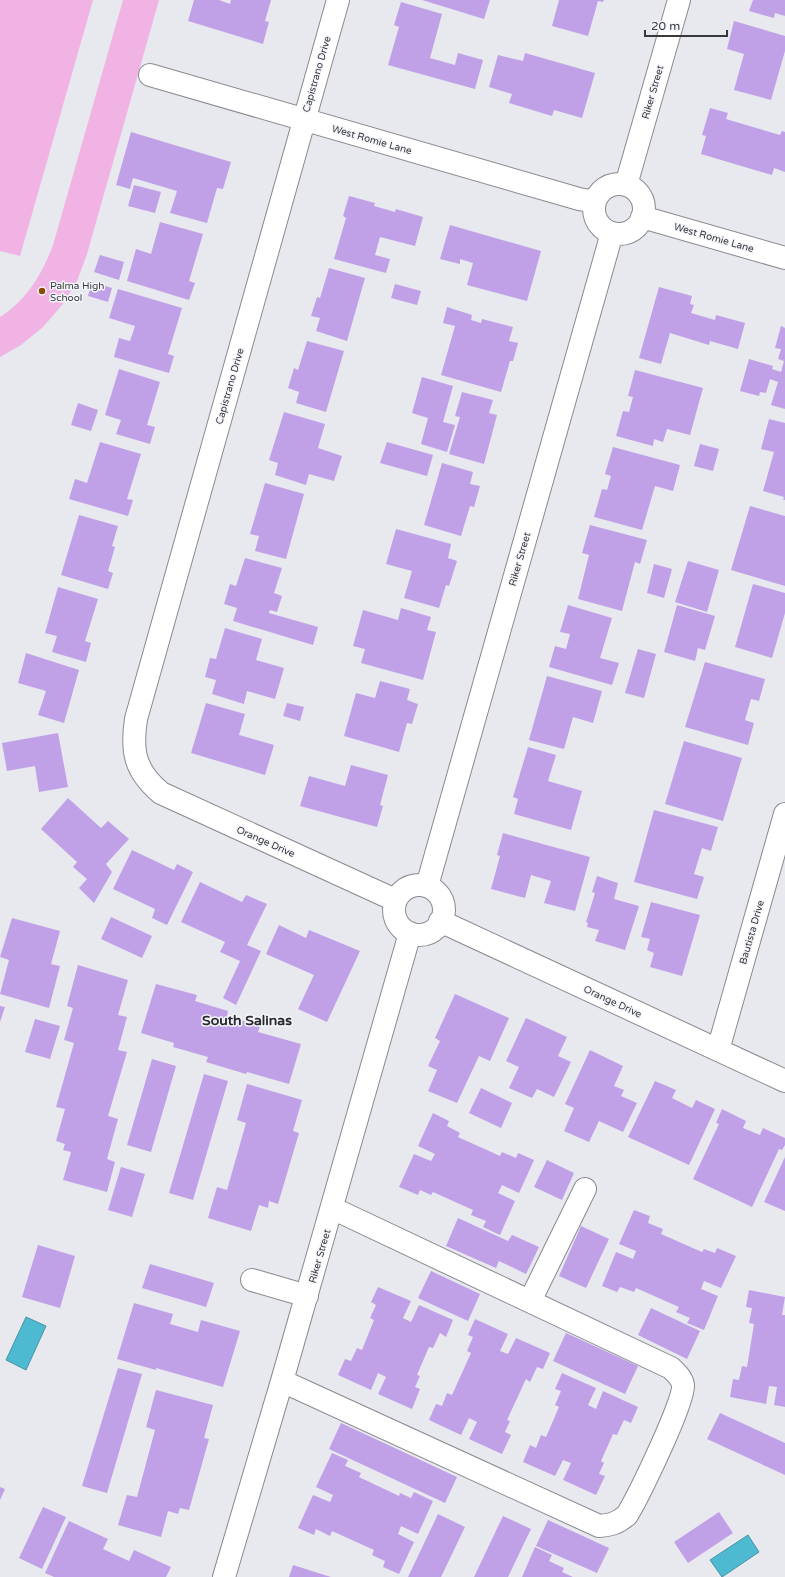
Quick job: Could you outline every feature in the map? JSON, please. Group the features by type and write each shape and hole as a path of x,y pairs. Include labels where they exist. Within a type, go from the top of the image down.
{"street":[{"name":"Capistrano Drive","path":"142,773 137,762 134,749 136,720 303,119 338,0"},
{"name":"Riker Street","path":"626,185 679,0"},
{"name":"West Romie Lane","path":"150,76 579,199 595,202"},
{"path":"613,184 626,185 634,188 639,194 642,201 642,217 639,223 630,231 618,234 612,233 606,230 597,221 594,215 595,202 597,196 607,187 613,184"},
{"name":"West Romie Lane","path":"642,217 785,258"},
{"name":"Riker Street","path":"426,886 612,233"},
{"name":"Orange Drive","path":"142,773 161,793 395,900"},
{"name":"Bautista Drive","path":"718,1050 785,814"},
{"path":"412,886 426,886 438,894 442,900 443,914 436,927 424,934 410,933 403,929 394,916 395,900 399,894 412,886"},
{"name":"Orange Drive","path":"440,921 785,1082"},
{"name":"Riker Street","path":"224,1577 307,1296 410,933"},
{"path":"530,1301 585,1189"},
{"path":"282,1381 599,1526 619,1522 627,1515 664,1440 683,1394 683,1384 679,1375 671,1368 332,1208"},
{"path":"252,1280 307,1296"}],"shaded area":[{"path":"0,0 93,0 20,256 0,251"},
{"path":"123,0 159,0 87,254 77,281 62,305 43,327 21,345 0,357 0,317 18,303 32,286 39,276 53,245"}],"water":[{"path":"26,1317 46,1326 26,1370 6,1360"},
{"path":"748,1535 759,1552 722,1577 710,1560"}],"building":[{"path":"194,0 219,0 230,4 231,0 271,0 265,21 269,22 263,44 188,21"},
{"path":"422,0 490,0 484,19"},
{"path":"559,0 604,0 603,2 598,1 588,36 552,26"},
{"path":"753,0 785,0 785,16 775,13 774,18 749,11"},
{"path":"401,2 442,14 430,58 455,65 458,53 483,60 475,89 388,65 399,27 394,25"},
{"path":"734,21 785,36 785,51 771,100 734,90 744,54 727,49"},
{"path":"525,53 595,73 582,118 554,110 552,116 509,103 512,94 489,87 498,55 523,61"},
{"path":"710,108 728,113 726,119 780,135 782,131 785,132 785,172 774,168 772,175 701,154 706,136 702,135"},
{"path":"131,132 231,162 223,189 217,188 207,223 170,213 177,191 133,178 130,189 116,185"},
{"path":"134,185 161,192 155,213 128,206"},
{"path":"349,196 375,203 374,206 395,212 396,209 423,217 415,246 380,237 375,255 390,259 386,273 334,259 346,218 343,216"},
{"path":"160,222 203,234 189,281 195,283 189,300 127,281 136,249 151,254"},
{"path":"450,225 541,251 527,301 467,285 473,263 460,259 460,264 440,259"},
{"path":"100,255 124,262 119,280 94,272"},
{"path":"329,268 365,278 347,341 316,331 320,318 311,316 317,297 320,298"},
{"path":"92,282 112,288 108,302 88,296"},
{"path":"395,284 421,291 417,305 391,298"},
{"path":"659,287 692,296 690,304 694,305 691,313 715,320 716,315 745,323 738,349 710,341 709,345 670,333 661,364 639,358"},
{"path":"118,289 182,308 168,354 174,356 169,373 114,357 119,338 130,341 135,326 109,318"},
{"path":"447,307 472,315 471,320 481,323 482,319 513,327 509,341 518,343 513,361 510,361 501,392 441,375 455,326 443,323"},
{"path":"781,326 785,328 785,409 771,405 778,382 770,379 766,393 760,392 759,396 740,391 749,359 773,366 772,369 781,372 784,361 778,359 781,349 775,348"},
{"path":"307,341 344,351 326,412 296,403 299,392 288,388 294,368 298,370"},
{"path":"119,369 160,382 147,425 155,427 150,444 116,434 121,420 105,415"},
{"path":"635,370 703,388 690,435 667,429 663,442 654,439 653,446 616,436 623,411 629,412 633,397 628,396"},
{"path":"422,377 453,386 443,422 455,425 447,452 421,444 428,418 412,413"},
{"path":"462,392 493,400 489,413 497,415 484,464 449,454 460,417 455,416"},
{"path":"78,403 98,410 91,431 71,425"},
{"path":"284,412 325,424 318,448 342,456 334,481 309,474 306,485 275,475 278,463 269,460"},
{"path":"769,419 785,423 785,500 783,500 784,497 763,491 774,452 761,449"},
{"path":"100,442 141,454 127,499 133,500 128,516 69,499 75,479 87,483"},
{"path":"387,442 433,455 427,476 380,463"},
{"path":"700,444 719,449 713,471 694,466"},
{"path":"613,447 680,465 673,491 655,486 642,530 594,517 602,489 607,490 611,476 605,474"},
{"path":"442,463 473,472 470,484 480,486 474,507 470,506 461,536 424,525"},
{"path":"265,483 304,494 286,559 255,551 259,536 250,534"},
{"path":"750,506 785,516 785,586 731,570"},
{"path":"79,515 118,526 112,546 115,547 108,571 113,573 108,589 61,575"},
{"path":"590,525 647,540 640,564 635,562 622,611 578,599 589,555 582,553"},
{"path":"396,529 451,544 448,558 457,561 449,586 446,585 439,608 404,598 412,571 386,564"},
{"path":"245,558 282,568 274,593 282,596 277,612 270,610 269,613 318,627 313,645 233,621 237,608 224,604 230,584 236,586"},
{"path":"688,561 719,570 707,612 675,602"},
{"path":"654,564 672,569 664,598 647,593"},
{"path":"753,584 785,593 785,613 772,658 735,647"},
{"path":"58,587 98,599 85,641 91,643 86,662 52,652 57,636 45,633"},
{"path":"568,605 612,618 600,658 619,663 612,685 549,667 555,646 566,649 570,634 560,632"},
{"path":"677,605 715,616 705,650 698,648 695,661 664,652"},
{"path":"401,608 431,617 427,630 436,632 423,680 361,663 365,649 353,646 363,610 398,620"},
{"path":"225,628 262,639 256,660 284,668 275,699 247,691 244,704 212,694 216,680 205,677 210,658 216,659"},
{"path":"638,649 656,654 644,698 625,693"},
{"path":"26,653 79,670 64,723 38,715 46,691 18,683"},
{"path":"705,662 765,679 759,701 751,699 745,720 754,723 748,745 685,727"},
{"path":"547,676 602,691 593,723 573,717 564,749 529,740"},
{"path":"380,681 410,689 407,700 418,704 412,724 407,723 399,752 344,736 356,693 375,698"},
{"path":"206,703 245,714 239,735 274,745 265,775 191,753"},
{"path":"287,703 304,707 300,721 283,716"},
{"path":"58,733 68,787 39,792 35,766 7,771 2,743"},
{"path":"684,741 742,758 723,821 665,804"},
{"path":"528,747 556,755 548,781 582,791 571,830 514,814 518,799 513,797"},
{"path":"351,765 388,775 380,805 383,806 377,827 300,806 309,776 345,786"},
{"path":"68,798 101,828 108,821 129,839 106,864 112,872 94,903 79,888 87,879 73,867 77,862 41,829"},
{"path":"654,810 718,827 711,851 702,848 694,874 704,877 697,899 634,882"},
{"path":"503,833 590,857 575,911 544,903 551,881 531,875 525,898 491,889 500,856 497,855"},
{"path":"132,850 174,870 177,864 193,872 167,925 152,918 155,909 113,889"},
{"path":"597,876 618,883 614,899 639,906 625,950 595,941 599,930 587,927 588,923 586,922 595,893 592,892"},
{"path":"200,882 242,902 246,895 267,904 247,945 261,951 236,1005 223,998 240,961 220,952 225,942 181,922"},
{"path":"651,902 700,915 682,976 650,967 654,953 647,950 650,939 641,937"},
{"path":"111,917 152,936 142,958 101,939"},
{"path":"12,918 60,931 51,964 60,966 49,1008 0,994 9,960 0,957"},
{"path":"279,925 306,938 309,930 360,951 327,1022 298,1009 314,975 266,954"},
{"path":"78,965 128,980 118,1015 127,1017 118,1050 127,1052 108,1116 118,1119 107,1159 115,1162 107,1192 63,1180 71,1152 63,1150 65,1144 56,1141 65,1109 56,1107 74,1043 64,1040 73,1008 67,1006"},
{"path":"156,984 197,995 195,1001 228,1011 227,1016 260,1026 258,1032 301,1044 289,1084 247,1072 246,1074 206,1062 208,1057 173,1047 174,1043 141,1033"},
{"path":"455,994 509,1018 490,1061 479,1056 457,1103 428,1091 437,1070 428,1066 440,1041 435,1038"},
{"path":"0,1006 5,1007 0,1022"},
{"path":"526,1018 567,1037 558,1056 571,1062 554,1097 537,1089 532,1098 509,1088 519,1067 506,1061"},
{"path":"35,1019 60,1026 50,1059 25,1052"},
{"path":"590,1050 623,1066 614,1086 624,1090 621,1096 637,1103 623,1132 599,1121 589,1142 564,1131 574,1108 565,1104"},
{"path":"152,1059 176,1066 151,1152 127,1145"},
{"path":"204,1074 228,1081 193,1200 169,1193"},
{"path":"655,1081 676,1090 672,1098 692,1108 696,1100 715,1109 689,1165 628,1137"},
{"path":"247,1084 302,1100 293,1131 299,1133 278,1204 269,1201 268,1208 259,1205 251,1231 208,1218 217,1187 227,1190 246,1123 237,1120"},
{"path":"481,1088 512,1103 501,1128 469,1113"},
{"path":"722,1109 746,1121 743,1128 760,1135 763,1128 785,1138 785,1145 782,1150 779,1149 752,1207 693,1179 719,1124 716,1123"},
{"path":"433,1113 449,1121 447,1126 460,1133 458,1137 500,1156 502,1152 516,1158 518,1153 534,1160 519,1193 502,1185 498,1193 515,1201 500,1235 483,1227 486,1221 471,1215 473,1210 433,1192 431,1195 420,1190 418,1195 399,1187 414,1154 431,1161 435,1154 418,1146"},
{"path":"785,1157 785,1211 764,1202"},
{"path":"547,1160 574,1173 562,1200 534,1187"},
{"path":"121,1167 145,1174 132,1217 108,1210"},
{"path":"634,1210 650,1216 648,1223 663,1229 661,1234 702,1252 704,1249 715,1253 717,1248 736,1256 721,1288 704,1281 701,1289 718,1296 704,1330 687,1323 690,1318 676,1312 679,1307 636,1288 634,1292 620,1287 617,1292 602,1286 616,1252 633,1259 636,1251 619,1244"},
{"path":"458,1218 508,1241 512,1235 539,1247 526,1274 499,1261 496,1268 446,1246"},
{"path":"581,1226 609,1239 586,1288 559,1276"},
{"path":"38,1245 75,1256 60,1308 22,1297"},
{"path":"150,1264 214,1283 206,1307 142,1288"},
{"path":"431,1271 480,1294 468,1321 418,1298"},
{"path":"378,1287 411,1301 403,1318 411,1322 419,1305 453,1320 446,1337 440,1333 433,1348 429,1347 417,1375 420,1376 415,1387 420,1389 412,1409 378,1394 386,1377 378,1373 371,1390 338,1375 345,1359 351,1361 357,1348 362,1350 374,1320 370,1318 376,1305 371,1302"},
{"path":"749,1290 785,1297 782,1315 785,1315 785,1407 774,1405 777,1387 769,1386 766,1404 730,1397 733,1379 739,1380 742,1366 747,1367 754,1324 749,1323 752,1308 746,1307"},
{"path":"134,1303 173,1314 170,1324 198,1332 201,1320 240,1331 223,1387 156,1368 156,1370 117,1359"},
{"path":"651,1308 700,1331 687,1359 638,1335"},
{"path":"475,1319 508,1334 500,1351 508,1354 516,1338 550,1353 543,1369 537,1367 530,1382 526,1379 507,1420 510,1421 505,1432 511,1435 502,1454 469,1439 477,1422 469,1418 461,1435 429,1420 436,1404 442,1406 447,1393 452,1395 471,1353 467,1351 473,1337 468,1335"},
{"path":"566,1333 638,1366 625,1394 553,1361"},
{"path":"118,1368 142,1374 107,1493 82,1486"},
{"path":"562,1373 596,1388 588,1405 596,1409 603,1391 638,1407 631,1423 624,1420 617,1435 613,1434 601,1461 604,1463 599,1474 605,1476 596,1495 563,1480 571,1463 563,1460 555,1476 523,1462 530,1445 536,1448 541,1435 546,1437 559,1407 555,1405 561,1391 555,1389"},
{"path":"156,1390 213,1405 204,1438 209,1439 189,1510 180,1508 178,1514 168,1511 161,1537 118,1525 127,1495 137,1497 155,1430 146,1427"},
{"path":"720,1413 785,1443 785,1475 707,1439"},
{"path":"341,1423 457,1477 445,1503 329,1449"},
{"path":"332,1453 348,1460 345,1466 361,1473 359,1477 399,1496 400,1493 411,1498 414,1492 433,1501 418,1534 401,1526 398,1534 414,1542 399,1574 383,1567 385,1561 372,1555 374,1550 332,1531 330,1536 316,1529 314,1535 298,1528 313,1495 330,1502 333,1495 316,1487"},
{"path":"0,1487 5,1489 0,1500"},
{"path":"43,1507 66,1517 42,1569 19,1558"},
{"path":"719,1512 733,1533 688,1563 674,1542"},
{"path":"438,1514 465,1527 441,1577 408,1577"},
{"path":"503,1516 531,1529 508,1577 474,1577"},
{"path":"548,1520 609,1548 597,1573 536,1546"},
{"path":"69,1521 108,1539 103,1549 129,1561 134,1550 171,1567 166,1577 54,1577 45,1573"},
{"path":"535,1547 552,1555 549,1561 564,1568 562,1572 573,1577 522,1577"},
{"path":"293,1565 331,1577 289,1577"}],"place":[{"name":"Palma High School","path":"42,291"}],"district":[{"name":"South Salinas","path":"247,1020"}]}
